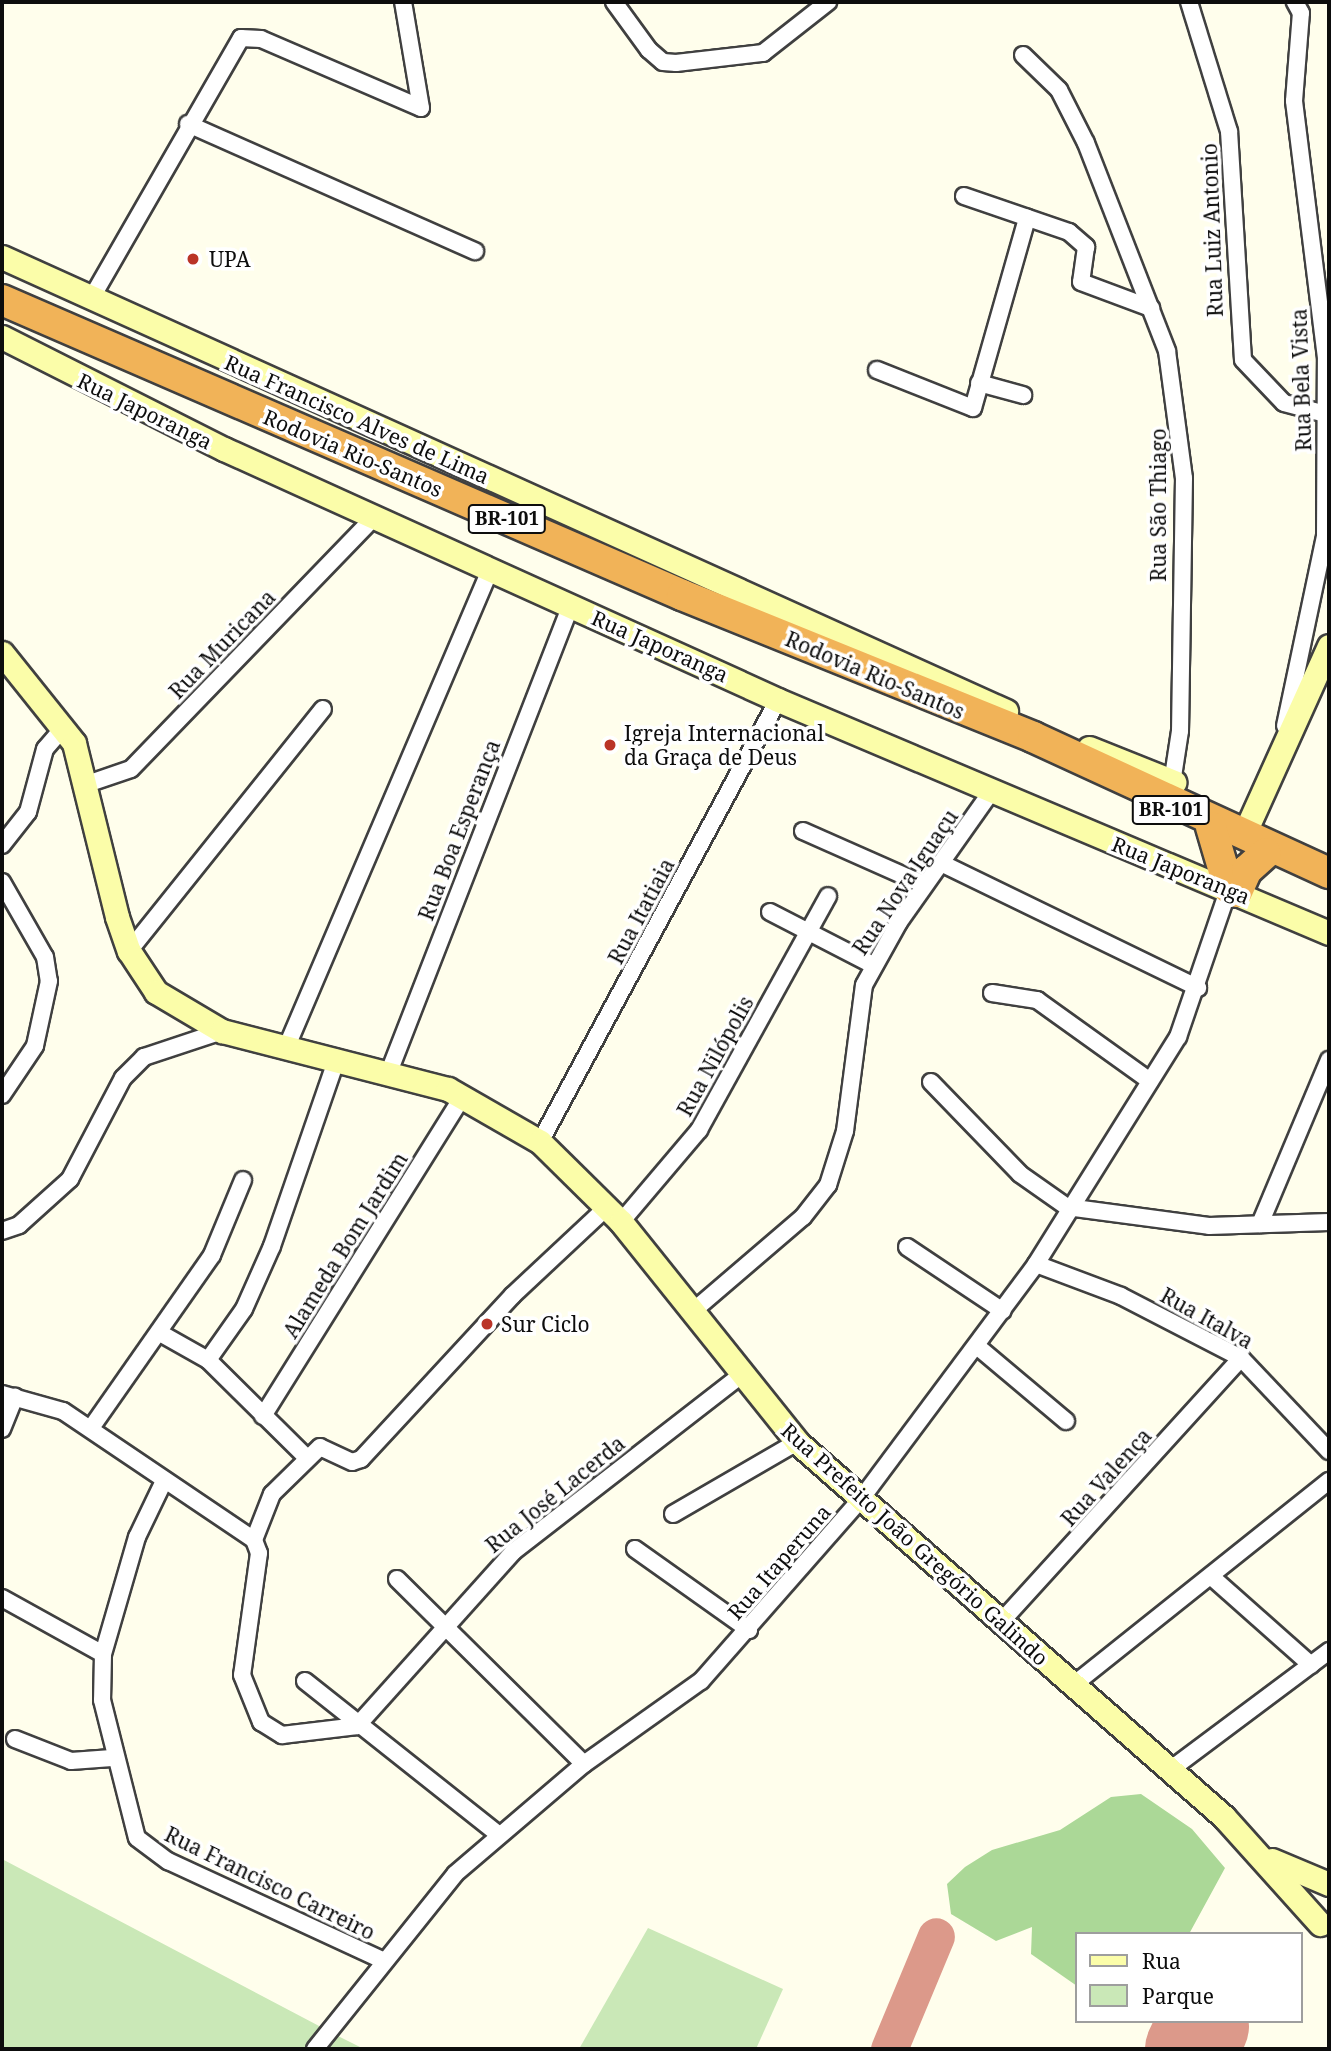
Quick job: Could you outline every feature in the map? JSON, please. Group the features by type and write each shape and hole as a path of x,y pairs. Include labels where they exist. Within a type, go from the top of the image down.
{"highway":[{"name":"Rodovia Rio-Santos","path":"2,300 1015,733 1169,788 1213,823"},
{"name":"Rodovia Rio-Santos","path":"1015,733 1030,747 1213,823 1254,834 1329,873"},
{"path":"1213,823 1224,880 1247,870 1254,834"},
{"name":"Rodovia Rio-Santos","path":"1254,834 1329,883"}],"main road":[{"name":"Rua Francisco Alves de Lima","path":"2,257 1169,788"},
{"name":"Rua Japoranga","path":"2,337 375,516 778,700 991,792 1224,880 1329,933"},
{"path":"1254,834 1279,755 1329,646"},
{"name":"Rua Prefeito João Gregório Galindo","path":"2,653 64,727 87,784 129,951 169,1004 222,1031 389,1072 463,1096 540,1142 614,1215 797,1442 1263,1855 1325,1930"},
{"name":"Rua Prefeito João Gregório Galindo","path":"1263,1855 1329,1884"},
{"name":"Rua Prefeito João Gregório Galindo","path":"1325,1930 1319,1909 1329,1895"}],"street":[{"path":"91,299 233,44 251,36 421,108 403,2"},
{"path":"614,2 649,50 663,62 676,63 763,53 828,2"},
{"name":"Rua Luiz Antonio","path":"1189,2 1230,131 1243,360 1284,403 1326,414"},
{"name":"Rua Bela Vista","path":"1279,755 1325,536 1326,358 1294,101 1300,6"},
{"name":"Rua São Thiago","path":"1023,55 1059,90 1081,132 1151,308 1169,363 1184,478 1169,788"},
{"path":"188,124 475,250"},
{"path":"964,196 1069,232 1086,247 1081,282 1151,308"},
{"path":"877,370 972,408 1027,218"},
{"path":"979,383 1023,396"},
{"name":"Rua Muricana","path":"87,784 131,769 375,516"},
{"path":"287,1046 491,568"},
{"name":"Rua Boa Esperança","path":"389,1072 571,606"},
{"name":"Rua Itatiaia","path":"540,1142 778,700"},
{"path":"129,951 323,709"},
{"path":"2,845 28,812 45,750 64,727"},
{"name":"Rua Nova Iguaçu","path":"692,1312 803,1217 828,1185 845,1131 859,1005 873,965 991,792"},
{"path":"803,831 925,886"},
{"path":"941,863 1198,989"},
{"name":"Rua Itaperuna","path":"315,2049 382,1960 497,1833 584,1764 701,1681 749,1630 861,1499 978,1347 1036,1264 1067,1206 1150,1081 1198,989 1224,880"},
{"path":"2,881 45,957 49,981 35,1046 2,1095"},
{"name":"Rua Nilópolis","path":"305,1455 320,1447 352,1462 361,1459 513,1295 614,1215 699,1130 828,896"},
{"path":"770,912 873,965"},
{"path":"992,993 1037,1000 1150,1081"},
{"path":"2,1231 19,1225 70,1179 123,1078 144,1058 222,1031"},
{"path":"208,1360 244,1308 272,1246 337,1058"},
{"path":"1260,1224 1329,1060"},
{"path":"931,1082 1020,1174 1067,1206 1209,1226 1329,1222"},
{"name":"Alameda Bom Jardim","path":"262,1416 463,1096"},
{"path":"91,1428 212,1255 243,1180"},
{"path":"907,1247 1003,1311"},
{"name":"Rua Italva","path":"1036,1264 1121,1296 1241,1358 1329,1451"},
{"path":"160,1333 208,1360 262,1416 305,1455 272,1494 254,1540"},
{"path":"978,1347 1066,1421"},
{"name":"Rua Valença","path":"1000,1623 1241,1358"},
{"name":"Rua José Lacerda","path":"356,1726 513,1552 741,1375"},
{"path":"2,1429 9,1395 91,1428 164,1481 254,1540 259,1553 242,1675 248,1701 261,1723 282,1735 356,1726"},
{"path":"673,1514 797,1442"},
{"name":"Rua Francisco Carreiro","path":"164,1481 136,1537 103,1654 102,1700 112,1758 136,1838 154,1853 382,1960"},
{"path":"1072,1685 1213,1578 1329,1481"},
{"path":"635,1549 749,1630"},
{"path":"1213,1578 1311,1665"},
{"path":"397,1579 444,1631 584,1764"},
{"path":"2,1598 103,1654"},
{"path":"1170,1770 1329,1651"},
{"path":"305,1681 356,1726 497,1833"},
{"path":"15,1739 71,1761 112,1758"}],"green space":[{"path":"1141,1794 1192,1829 1225,1868 1190,1932 1076,1932 1076,1985 1031,1954 1032,1927 996,1941 951,1914 947,1884 965,1867 992,1850 1060,1830 1111,1797"},
{"path":"2,1859 340,2037 364,2049 2,2049"},
{"path":"648,1928 783,1989 756,2049 579,2049"}],"taxiway":[{"path":"889,2049 936,1936"}],"runway":[{"path":"1191,2049 1202,2025"}],"place":[{"name":"UPA","path":"193,259"},
{"name":"Igreja Internacional da Graça de Deus","path":"610,745"},
{"name":"Sur Ciclo","path":"487,1324"}]}
